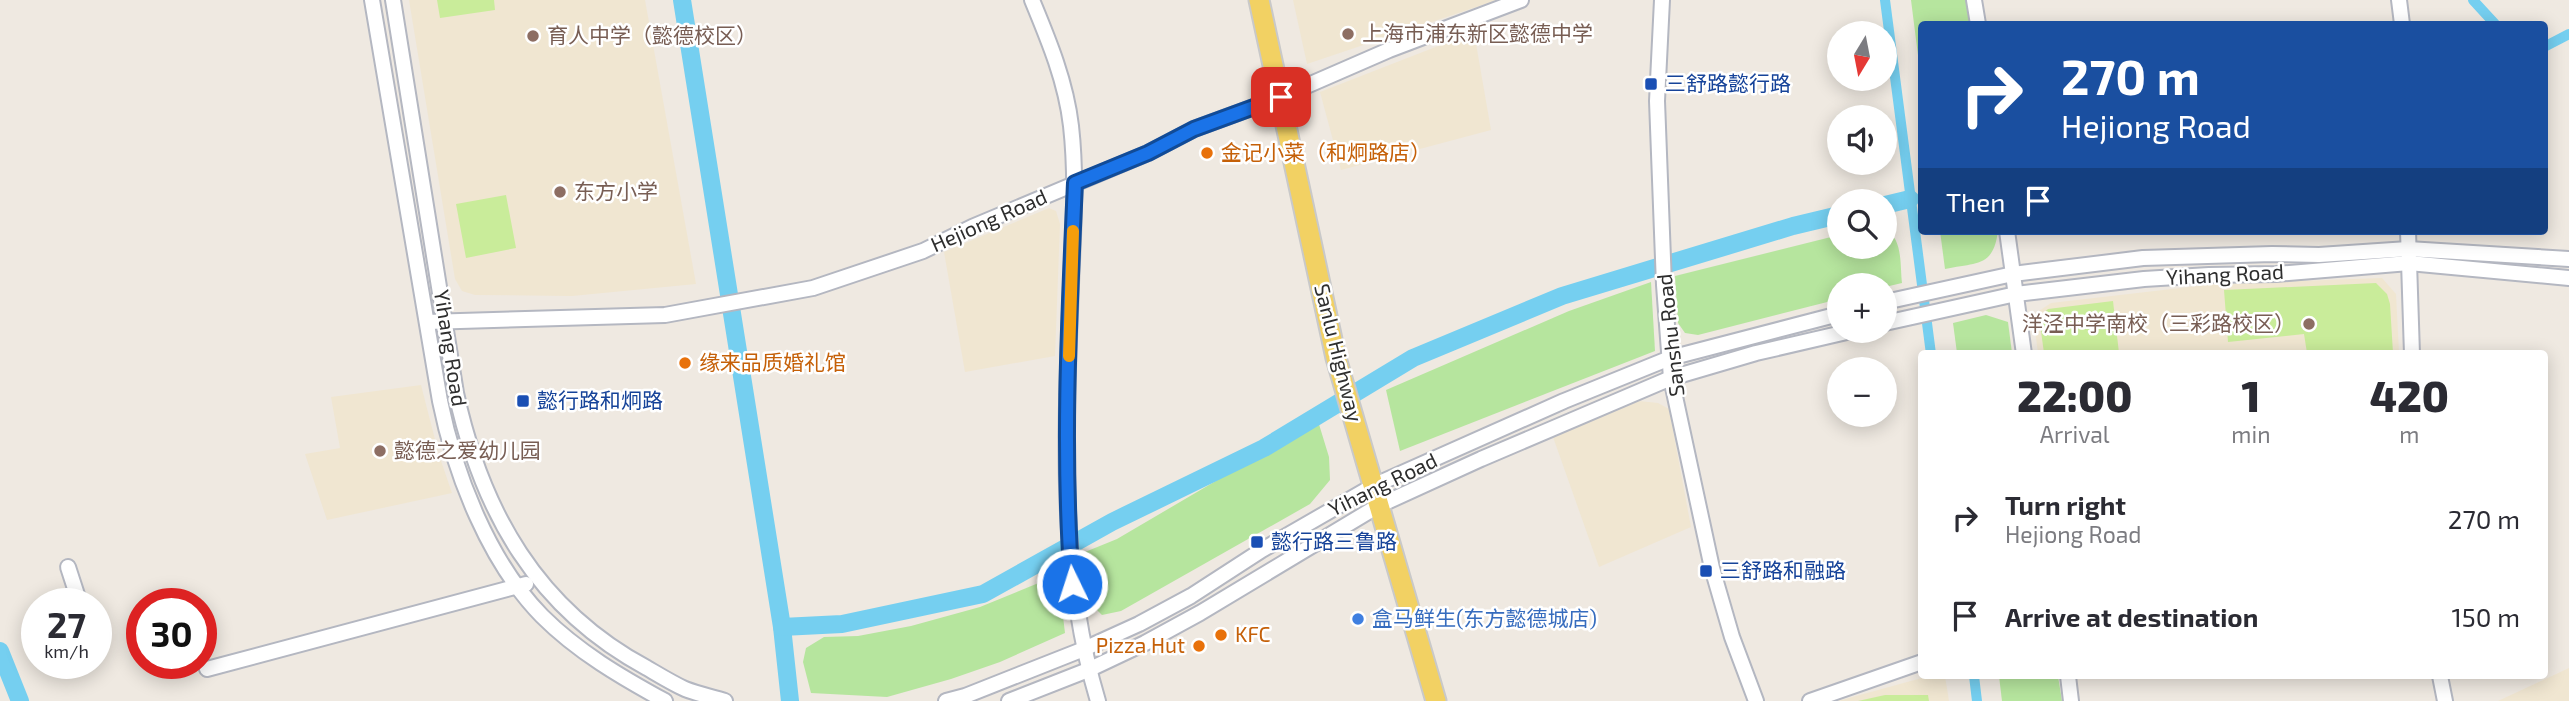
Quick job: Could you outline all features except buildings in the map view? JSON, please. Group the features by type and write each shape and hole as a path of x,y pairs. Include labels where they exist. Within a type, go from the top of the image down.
{"main road":[{"name":"Sanlu Highway","path":"1259,0 1335,350 1436,701"}],"street":[{"name":"Yihang Road","path":"372,0 447,438 459,472 491,546 541,614 573,644 620,677 665,701"},
{"name":"Yihang Road","path":"393,0 456,393 476,469 508,536 538,580 583,626 626,657 684,689 725,701"},
{"path":"1032,0 1063,82 1071,125 1075,183 1067,516 1072,584 1088,670 1098,701"},
{"name":"Hejiong Road","path":"427,323 665,316 813,288 923,251 972,227 1148,153 1194,129 1281,97 1389,50 1521,0"},
{"name":"Sanshu Road","path":"1662,0 1657,101 1664,285 1671,378 1712,569 1732,637 1756,701"},
{"path":"1975,0 1978,21"},
{"path":"2399,0 2402,21"},
{"path":"2008,235 2023,350"},
{"path":"2408,235 2412,350"},
{"name":"Yihang Road","path":"1897,299 2014,274 2143,258 2259,254 2569,259"},
{"name":"Yihang Road","path":"1897,320 2016,294 2157,278 2276,274 2408,256 2569,278"},
{"name":"Yihang Road","path":"946,701 1084,649 1139,624 1191,596 1262,550 1373,486 1564,401 1670,358 1827,317"},
{"name":"Yihang Road","path":"1009,701 1088,670 1145,643 1378,506 1531,437 1671,378 1756,353 1827,337"},
{"path":"68,567 75,588"},
{"path":"217,666 538,580"},
{"path":"1810,701 1918,663"},
{"path":"2068,679 2071,701"},
{"path":"2441,679 2445,701"}],"shaded area":[{"name":"东方小学","path":"409,0 645,0 696,284 572,296 475,295 462,291 455,279"},
{"name":"上海市浦东新区懿德中学","path":"1293,0 1497,0 1307,64"},
{"path":"1474,32 1491,130 1341,170 1320,92"},
{"path":"1049,208 1056,211 1060,224 1055,356 965,372 944,252"},
{"path":"2382,278 2396,294 2399,350 2038,350 2033,315 2051,303 2215,284"},
{"name":"懿德之爱幼儿园","path":"421,385 452,493 327,520 305,454 340,448 331,397"},
{"path":"1639,401 1658,403 1669,409 1691,527 1599,567 1553,437"},
{"path":"2569,668 2569,701 2498,701 2548,679"},
{"path":"1918,679 1945,679 1949,701 1838,701"}],"green space":[{"path":"437,0 494,0 495,10 440,18"},
{"path":"1911,0 1966,0 1970,21 1918,21 1918,55"},
{"path":"506,195 516,248 466,258 456,204"},
{"path":"1941,235 1997,235 1992,252 1982,261 1945,269"},
{"path":"1827,238 1827,259 1897,259 1897,243 1902,283 1897,284 1897,273 1827,273 1827,302 1698,335 1685,333 1678,323 1675,276"},
{"path":"1651,282 1655,351 1400,451 1386,390 1569,311"},
{"name":"洋泾中学南校（三彩路校区）","path":"2376,283 2387,294 2390,304 2393,350 2307,350 2304,334 2228,342 2224,290"},
{"path":"2113,301 2119,350 2044,350 2039,317 2048,309"},
{"path":"1986,315 2008,322 2012,350 1957,350 1953,323"},
{"path":"1318,421 1329,457 1330,480 1310,504 1121,611 1102,615 1090,603 1085,552 1117,539"},
{"path":"1058,575 1065,633 1000,662 887,697 811,693 803,662 806,648 824,637 858,636 911,626 980,607"},
{"path":"1999,679 2058,679 2062,701 2002,701"},
{"path":"1885,695 1928,695 1929,701 1858,701"}],"waterway":[{"path":"682,0 782,627 790,701"},
{"path":"1885,0 1930,350"},
{"path":"2473,0 2492,21"},
{"path":"2548,45 2569,34"},
{"path":"1897,202 1910,199"},
{"path":"782,627 842,624 983,594 1112,522 1264,448 1413,358 1562,296 1827,218"},
{"path":"0,651 20,701"},
{"path":"1974,679 1977,701"}],"slow traffic":[{"path":"1069,356 1073,231"}],"place":[{"name":"上海市浦东新区懿德中学","path":"1348,34"},
{"name":"育人中学（懿德校区）","path":"533,36"},
{"name":"三舒路懿行路","path":"1651,84"},
{"name":"金记小菜（和炯路店）","path":"1207,153"},
{"name":"东方小学","path":"560,192"},
{"name":"洋泾中学南校（三彩路校区）","path":"2309,324"},
{"name":"缘来品质婚礼馆","path":"685,363"},
{"name":"懿行路和炯路","path":"523,401"},
{"name":"懿德之爱幼儿园","path":"380,451"},
{"name":"懿行路三鲁路","path":"1257,542"},
{"name":"三舒路和融路","path":"1706,571"},
{"name":"盒马鲜生(东方懿德城店)","path":"1358,619"},
{"name":"KFC","path":"1221,635"},
{"name":"Pizza Hut","path":"1199,646"}],"route":[{"path":"1072,584 1067,516 1067,435 1075,183 1148,153 1194,129 1281,97"}]}
